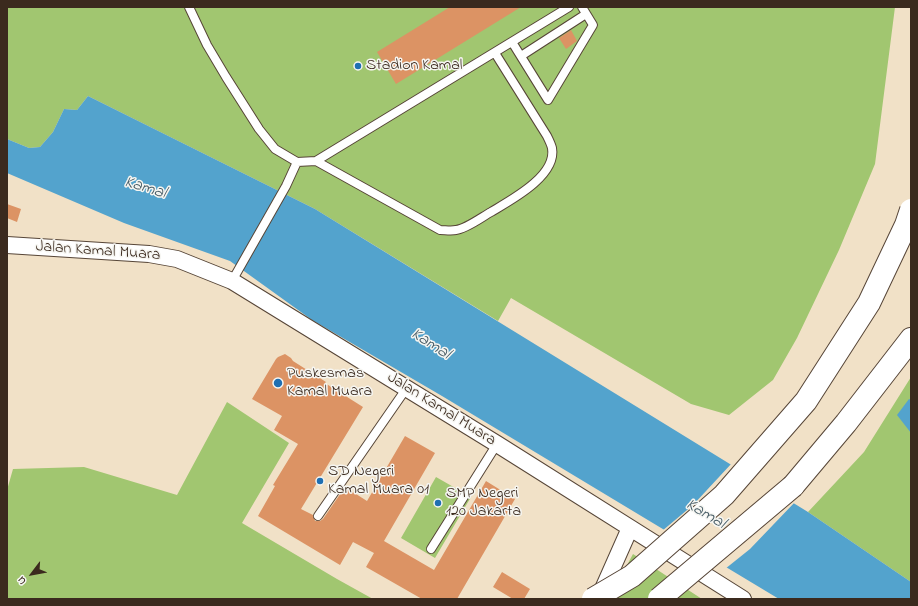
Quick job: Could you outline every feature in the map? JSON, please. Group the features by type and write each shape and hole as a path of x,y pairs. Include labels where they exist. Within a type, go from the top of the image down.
{"highway":[{"path":"593,599 632,576 724,495 806,402 869,303 906,225 911,210"},
{"path":"659,599 793,486 846,423 911,339"}],"street":[{"name":"Jalan Kamal Muara","path":"7,245 149,254 177,259 234,276 406,388 743,599"},
{"path":"598,599 630,528"}],"lane":[{"path":"189,7 207,45 259,129 275,149 297,162 316,161 569,7"},
{"path":"512,42 548,100 593,25 584,11 521,56"},
{"path":"316,161 440,230 457,230 471,224 532,186 549,165 552,156 552,148 547,136 495,53"},
{"path":"234,276 286,186 297,162"},
{"path":"318,516 406,388"},
{"path":"431,549 497,444"}],"green space":[{"path":"7,7 895,7 875,164 839,250 797,338 773,380 729,415 691,404 511,298 498,321 315,209 88,96 77,110 64,109 53,132 40,147 29,148 7,139"},
{"path":"911,377 911,582 808,512 864,452"},
{"path":"227,402 289,443 242,523 373,599 7,599 7,490 13,469 84,467 177,495"},
{"path":"436,477 471,497 435,558 401,538"},
{"path":"633,554 702,599 609,599"}],"water":[{"name":"Kamal","path":"88,96 315,209 808,512 911,582 911,599 779,599 442,396 312,320 230,261 124,223 7,173 7,139 29,148 40,147 53,132 64,109 77,110"},
{"path":"909,399 911,400 911,433 897,415"}],"pier":[{"path":"732,463 795,502 750,549 725,569 662,531 693,505"}],"building":[{"path":"450,7 521,7 396,84 377,52"},
{"path":"571,30 577,41 566,49 559,38"},
{"path":"7,204 21,209 17,222 7,218"},
{"path":"285,354 293,361 326,382 325,383 363,407 301,509 313,515 315,521 320,521 323,519 345,487 367,501 405,436 435,453 384,541 434,570 486,481 515,499 457,599 422,599 366,567 374,553 353,542 340,565 258,516 275,486 273,485 298,444 274,430 282,416 252,399 276,359"},
{"path":"502,572 530,589 524,599 513,599 493,587"}],"place":[{"name":"Stadion Kamal","path":"358,66"},
{"name":"Puskesmas Kamal Muara","path":"278,383"},
{"name":"SD Negeri Kamal Muara 01","path":"320,481"},
{"name":"SMP Negeri 120 Jakarta","path":"438,503"}]}
